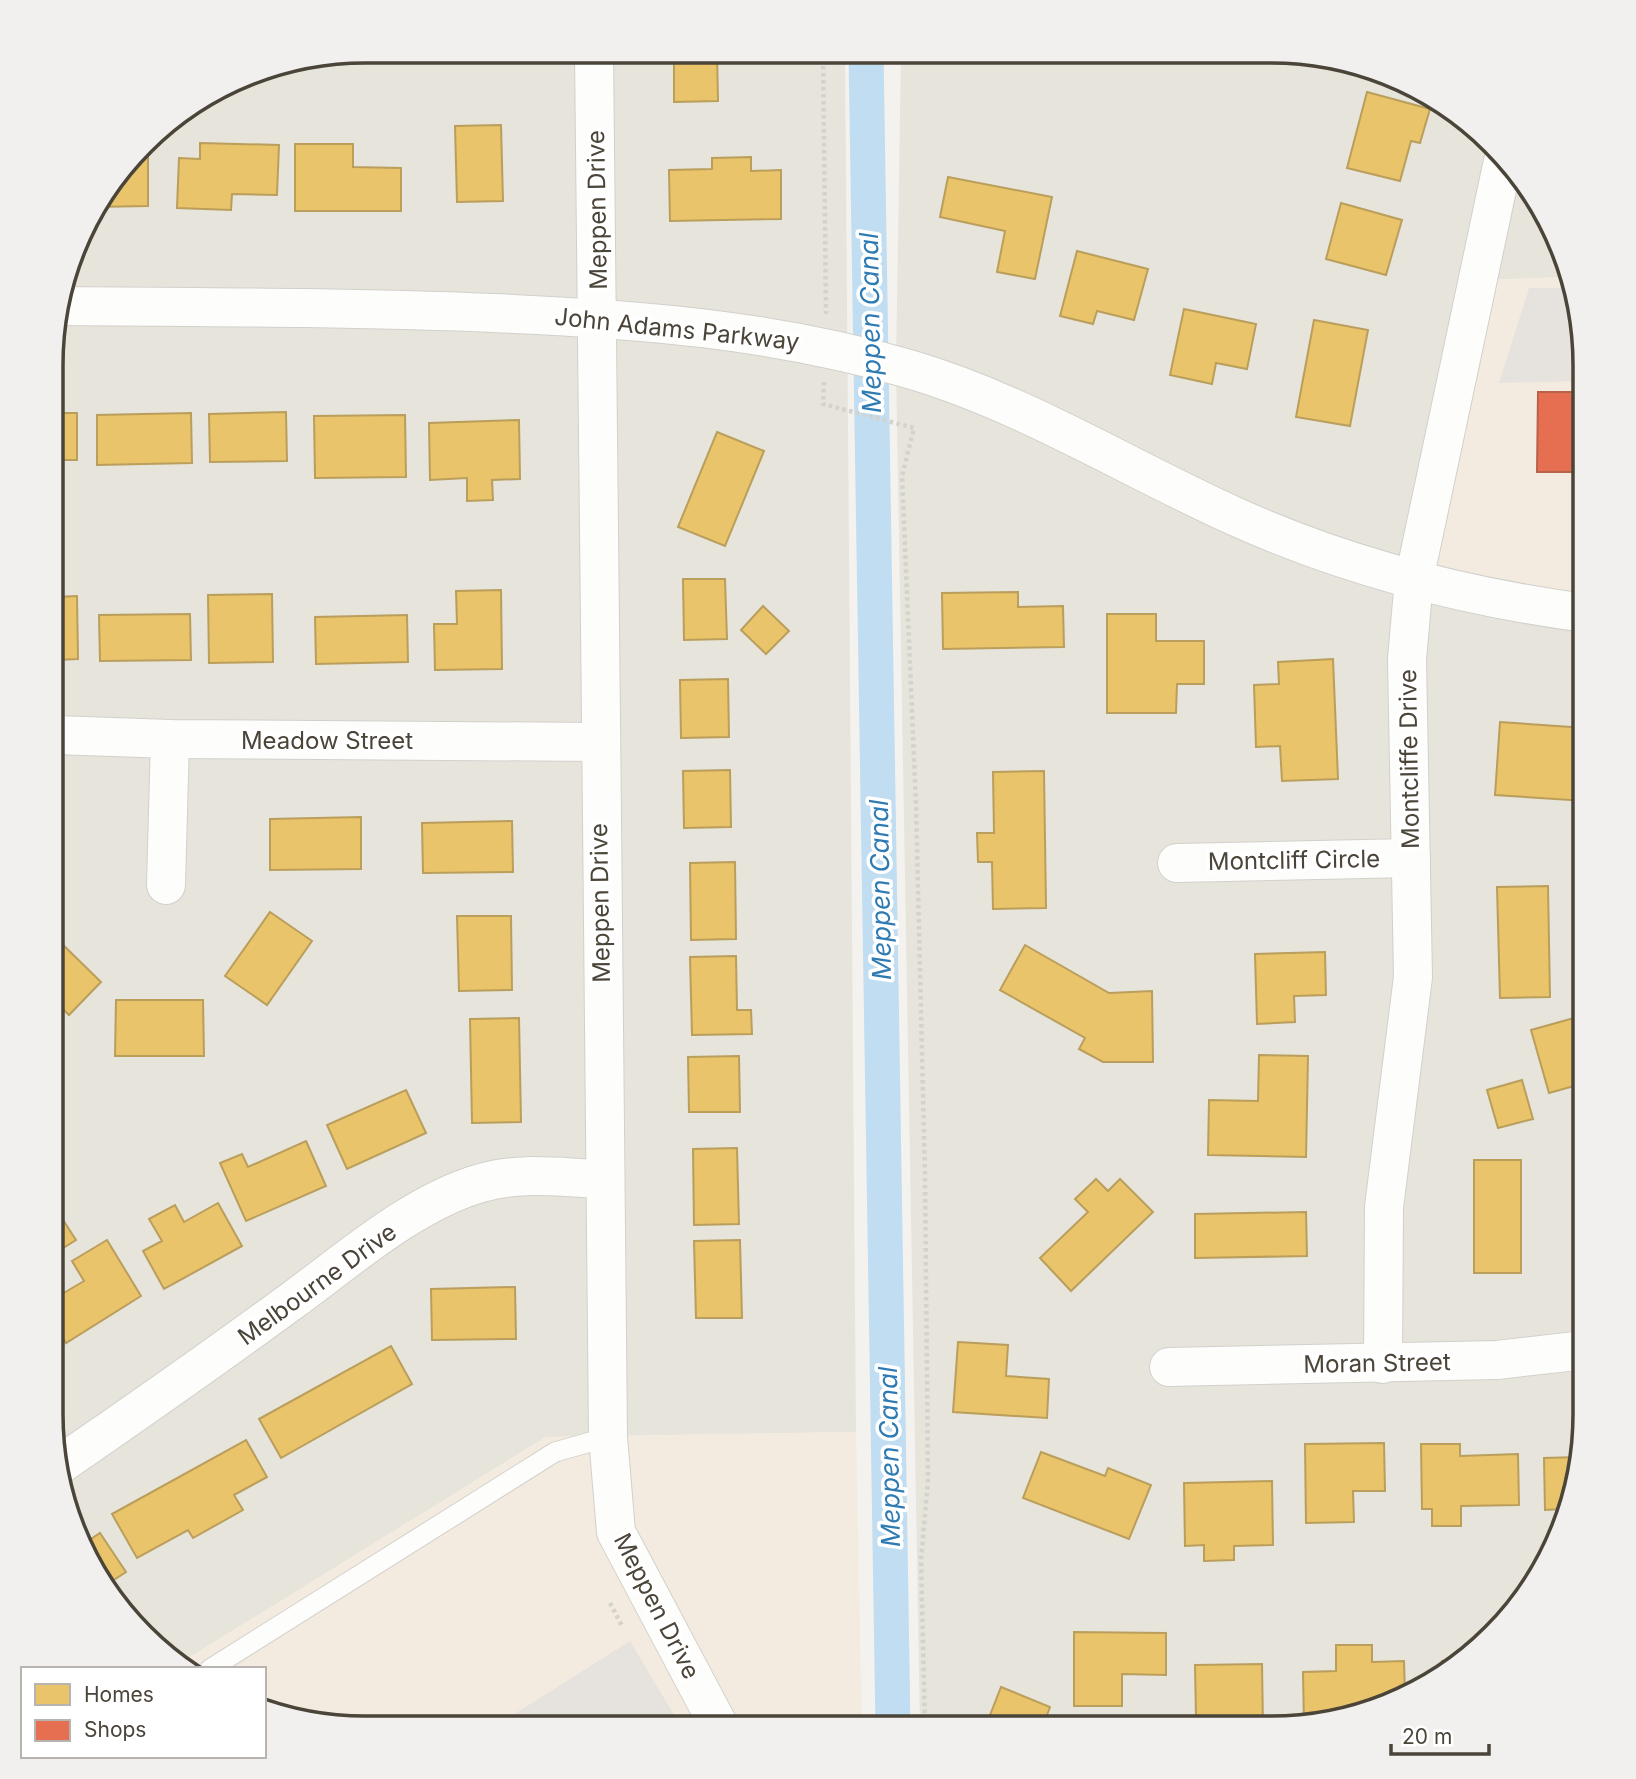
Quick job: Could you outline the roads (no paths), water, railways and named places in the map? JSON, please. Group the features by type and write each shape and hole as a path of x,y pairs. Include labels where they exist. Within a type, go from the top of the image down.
{"street":[{"name":"Meppen Drive","path":"594,63 599,318 603,1179 608,1437 616,1532 714,1716"},
{"name":"Montcliffe Drive","path":"1383,1364 1384,1207 1413,976 1407,659 1414,580 1501,170"},
{"name":"John Adams Parkway","path":"69,306 424,310 599,318 709,327 811,343 896,366 990,399 1237,517 1414,580 1508,603 1573,611"},
{"name":"Meadow Street","path":"63,735 170,739 599,742"},
{"path":"166,885 170,739"},
{"name":"Montcliff Circle","path":"1177,863 1411,858"},
{"name":"Melbourne Drive","path":"67,1460 171,1390 389,1230 453,1193 482,1182 514,1176 603,1179"},
{"name":"Moran Street","path":"1169,1367 1497,1360 1573,1351"}],"lane":[{"path":"213,1667 555,1452 608,1437"}],"waterway":[{"name":"Meppen Canal","path":"866,63 893,1716"}]}
